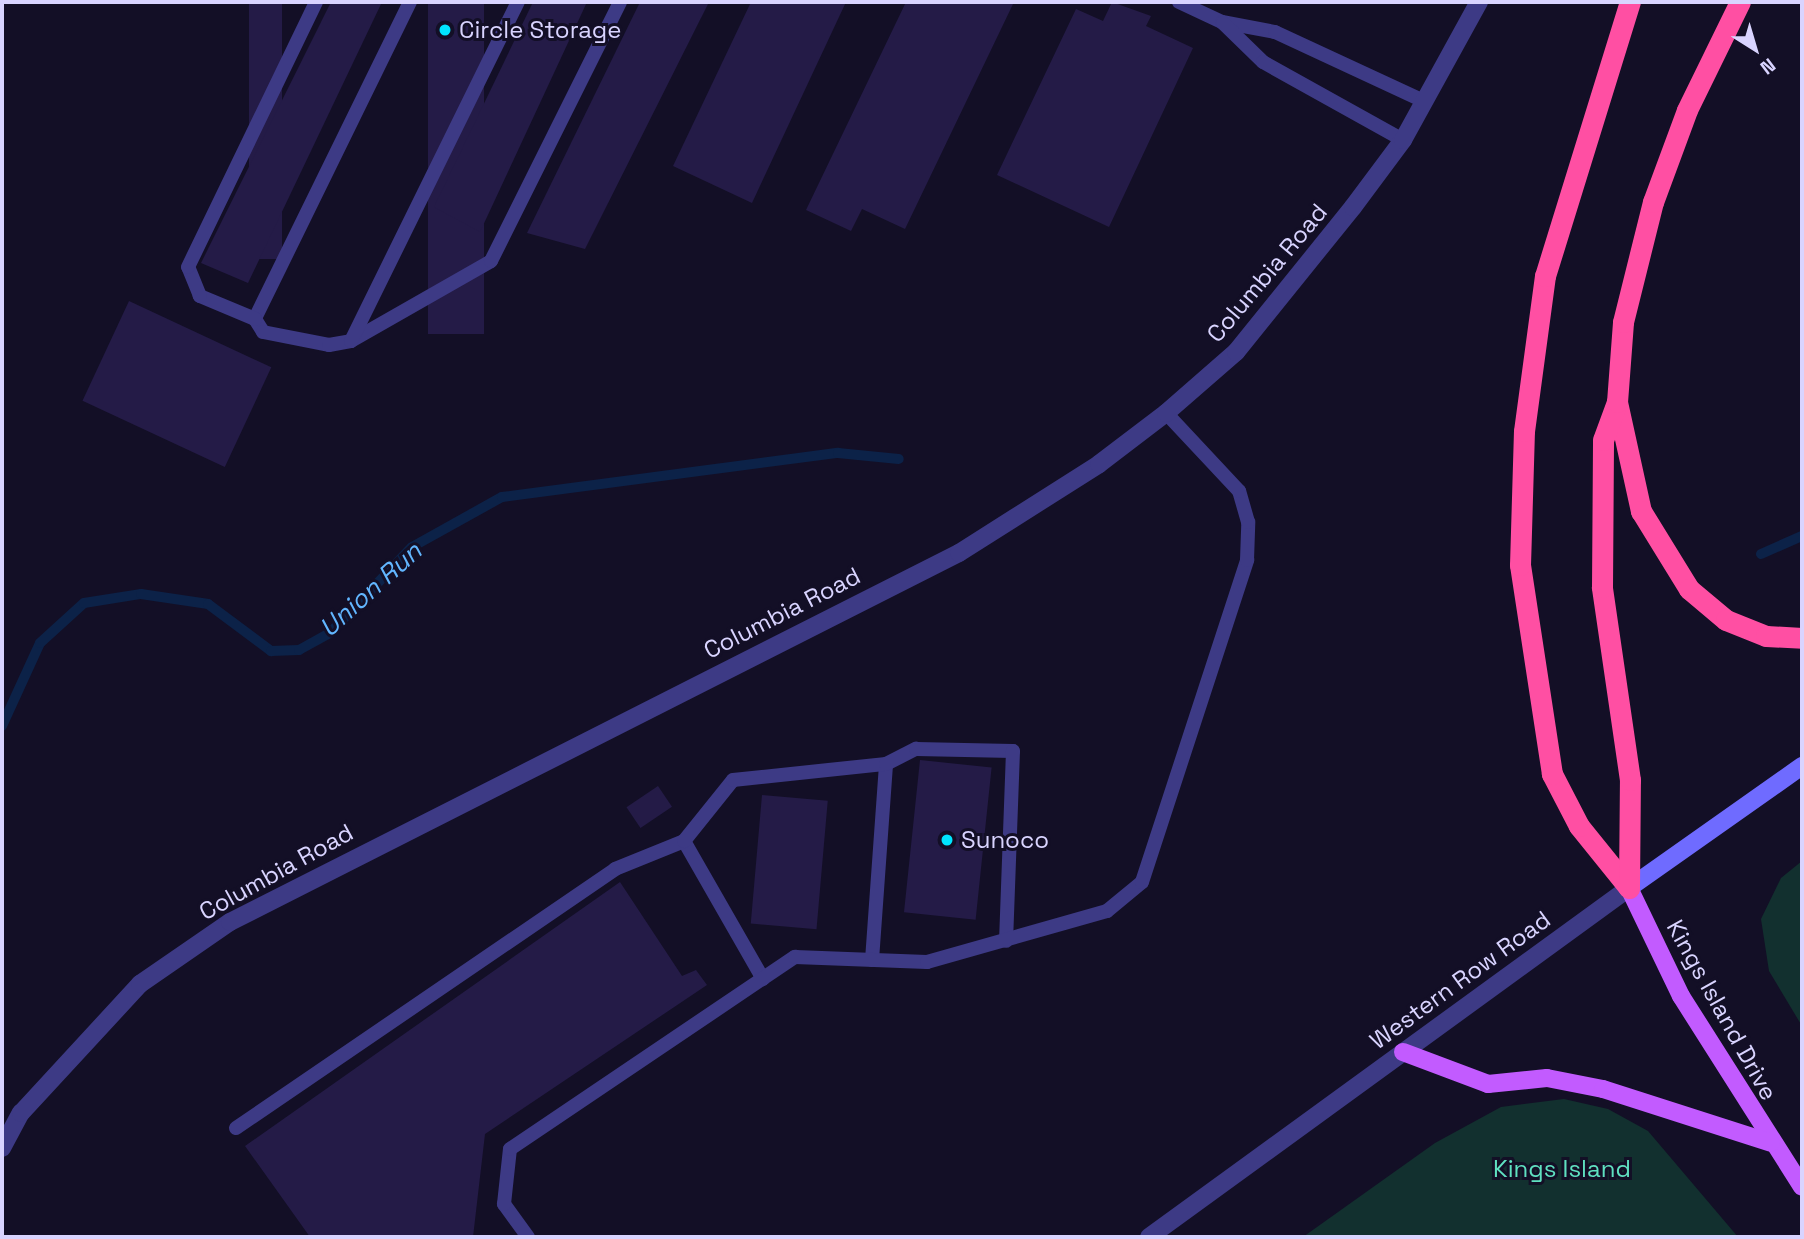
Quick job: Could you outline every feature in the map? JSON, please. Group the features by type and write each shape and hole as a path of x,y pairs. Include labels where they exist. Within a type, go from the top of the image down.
{"highway":[{"path":"1629,888 1579,827 1552,774 1520,565 1524,431 1545,276 1630,2"},
{"path":"1629,888 1630,780 1602,587 1599,501 1603,439 1616,402 1623,322 1653,202 1687,110 1740,2"},
{"path":"1616,402 1641,511 1689,589 1726,620 1766,636 1802,638"}],"main road":[{"name":"Western Row Road","path":"1629,888 1802,766"},
{"name":"Kings Island Drive","path":"1629,888 1681,996 1771,1143 1802,1187"},
{"path":"1403,1052 1488,1084 1535,1078 1603,1089 1771,1143"}],"street":[{"name":"Columbia Road","path":"2,1148 21,1113 140,984 230,922 959,553 1099,464 1166,413 1236,352 1403,140 1479,2"},
{"name":"Western Row Road","path":"1150,1237 1629,888"}],"lane":[{"path":"316,2 188,267 200,296 255,319 263,332 283,339 351,341 491,261 620,2"},
{"path":"255,319 410,2"},
{"path":"351,341 518,2"},
{"path":"1179,2 1222,22 1275,32 1426,102"},
{"path":"1222,22 1263,62 1403,140"},
{"path":"528,1237 505,1204 510,1149 795,957 927,962 1107,911 1142,883 1247,560 1248,522 1239,491 1166,413"},
{"path":"236,1128 615,869 684,841 733,780 886,764 916,749 1013,751 1006,941"},
{"path":"872,960 886,764"},
{"path":"684,841 763,979"}],"green space":[{"path":"1802,861 1802,1026 1769,971 1761,919 1781,878"},
{"name":"Kings Island","path":"1564,1099 1608,1109 1648,1131 1738,1237 1303,1237 1435,1143 1501,1107"}],"building":[{"path":"249,2 282,2 282,259 249,259"},
{"path":"331,2 382,2 248,283 201,263"},
{"path":"428,2 484,2 484,334 428,334"},
{"path":"533,2 587,2 480,232 434,207"},
{"path":"640,2 709,2 585,249 527,233"},
{"path":"751,2 846,2 752,203 673,166"},
{"path":"906,2 1014,2 905,229 862,209 851,231 806,210"},
{"path":"1112,2 1151,16 1146,26 1193,48 1109,227 997,175 1076,9 1103,21"},
{"path":"129,301 271,367 225,467 83,401"},
{"name":"Sunoco","path":"920,760 992,768 976,920 904,912"},
{"path":"658,786 672,807 640,828 626,807"},
{"path":"762,795 828,801 817,929 751,924"},
{"path":"620,882 682,976 696,970 707,985 485,1134 473,1237 310,1237 245,1146"}],"waterway":[{"name":"Union Run","path":"2,726 40,643 84,603 141,594 208,604 271,651 299,650 331,632 412,547 502,497 838,453 899,459"},
{"name":"Union Run","path":"1761,554 1802,536"}],"place":[{"name":"Circle Storage","path":"445,30"},
{"name":"Sunoco","path":"947,840"}]}
